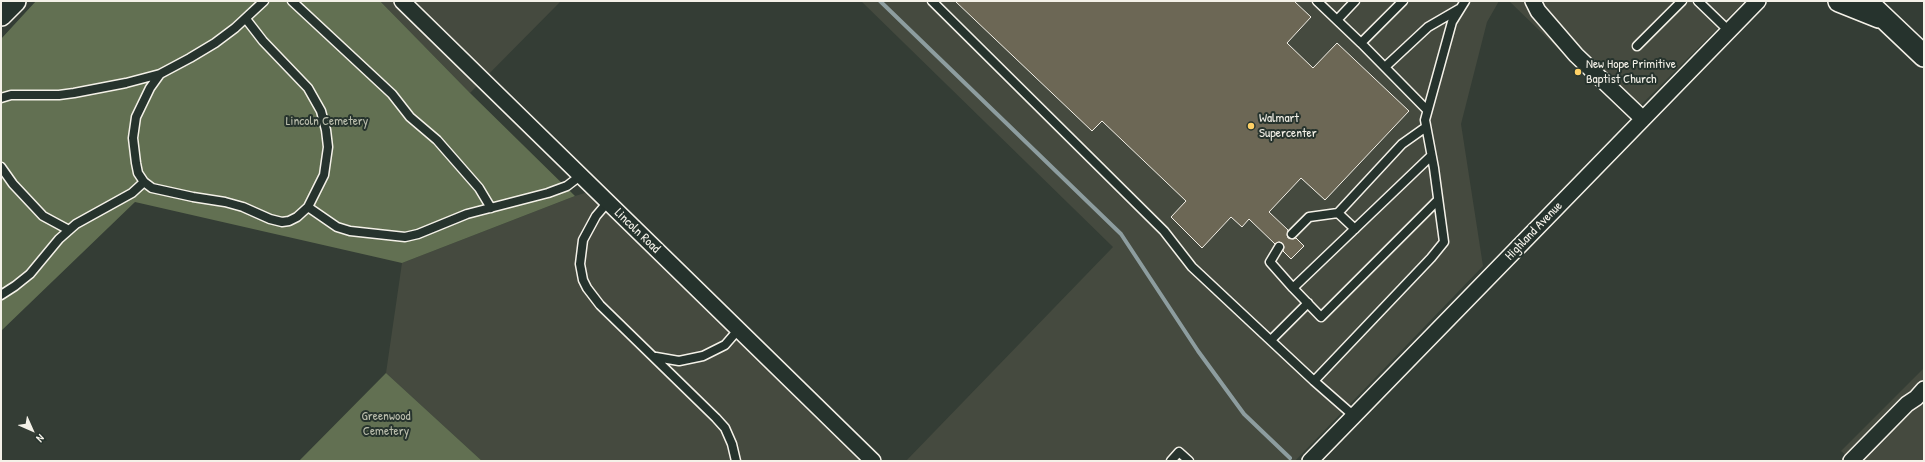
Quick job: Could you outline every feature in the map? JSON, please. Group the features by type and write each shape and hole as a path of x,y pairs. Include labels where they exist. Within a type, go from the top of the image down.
{"main road":[{"path":"1839,1 1885,20"},
{"path":"1866,1 1924,56"}],"street":[{"name":"Lincoln Road","path":"402,1 872,461"},
{"path":"1533,1 1538,11 1576,55 1642,118"},
{"name":"Highland Avenue","path":"1311,460 1642,118 1758,1"},
{"path":"1851,461 1907,404 1916,398 1924,389"}],"lane":[{"path":"1,98 11,95 59,95 74,93 126,83 160,74 215,43 246,19 264,1"},
{"path":"292,1 392,94 410,116 437,140 479,188 491,208"},
{"path":"932,1 1164,231 1192,267 1314,381 1354,416"},
{"path":"1317,1 1427,110"},
{"path":"1337,20 1355,1"},
{"path":"1361,43 1403,1"},
{"path":"1314,381 1431,258 1444,242 1424,120 1452,22 1465,1"},
{"path":"1637,46 1682,1"},
{"path":"1698,1 1728,30"},
{"path":"1385,67 1428,27 1460,9"},
{"path":"160,74 140,107 135,125 134,138 136,163 144,182 152,188 243,207 270,219 282,222 297,217 308,207 320,184 326,163 326,130 315,97 246,19"},
{"path":"1292,234 1309,217 1338,213 1402,144 1426,127"},
{"path":"1293,288 1431,156"},
{"path":"1,167 13,184 43,216 69,230"},
{"path":"308,207 337,227 350,231 406,237 418,234 467,214 554,191 567,186 580,176"},
{"path":"1,295 30,274 59,239 76,224 132,193 144,182"},
{"path":"1279,247 1270,262 1321,317 1438,200"},
{"path":"607,203 596,216 583,240 580,264 583,280 600,305 654,356 724,428 732,444 736,461"},
{"path":"1338,213 1355,229"},
{"path":"1271,340 1308,303"},
{"path":"654,356 673,361 703,356 725,345 738,330"},
{"path":"1171,461 1180,452 1189,461"}],"shaded area":[{"path":"380,1 561,1 470,93"},
{"path":"861,1 1499,1 1487,22 1461,124 1483,266 1295,461 906,461 1113,247"},
{"path":"1509,1 1745,1 1629,117"},
{"path":"605,187 883,461 482,461 386,373 402,263 575,196"},
{"path":"1924,368 1924,461 1852,461 1841,451"}],"green space":[{"name":"Lincoln Cemetery","path":"36,1 380,1 470,93 575,196 402,263 135,202 1,331 1,39"},
{"name":"Greenwood Cemetery","path":"386,373 482,461 299,461"}],"building":[{"name":"Walmart Supercenter","path":"955,1 1294,1 1311,17 1287,43 1313,68 1337,43 1409,111 1325,200 1301,178 1269,212 1288,230 1288,238 1296,238 1304,246 1291,259 1283,251 1284,247 1282,243 1279,242 1275,244 1249,219 1242,227 1231,217 1202,248 1171,217 1186,201 1102,121 1092,131"}],"waterway":[{"path":"880,1 1121,234 1198,351 1244,414 1290,458"}],"place":[{"name":"New Hope Primitive Baptist Church","path":"1578,72"},
{"name":"Walmart Supercenter","path":"1251,126"}]}
